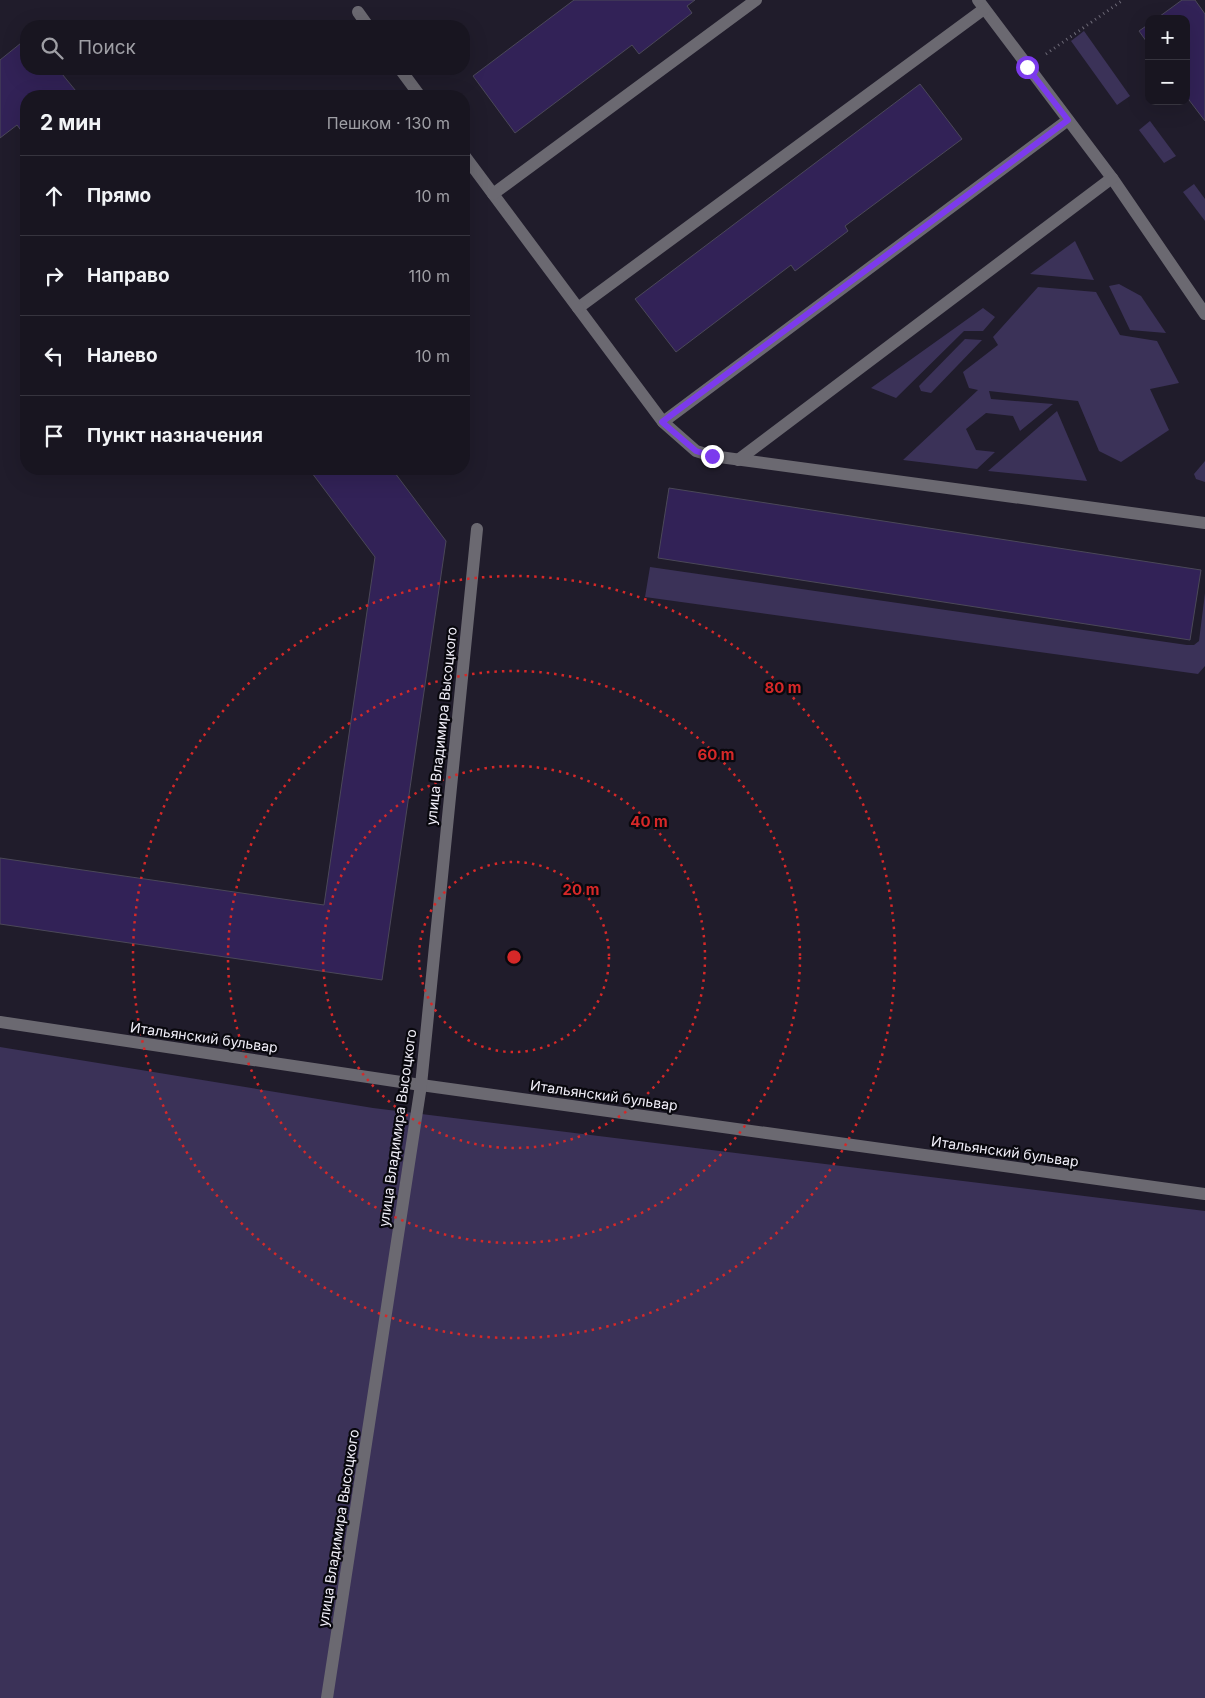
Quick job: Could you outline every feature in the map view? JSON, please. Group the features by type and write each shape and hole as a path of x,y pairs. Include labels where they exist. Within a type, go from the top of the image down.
{"street":[{"path":"493,194 756,0"},
{"path":"578,308 981,4 1112,178 1205,314"},
{"path":"358,12 364,20"},
{"path":"404,75 416,90"},
{"path":"662,422 1068,120"},
{"path":"470,163 662,422 696,451 738,460 1205,523"},
{"path":"738,460 1112,178"},
{"name":"улица Владимира Высоцкого","path":"327,1698 421,1085 477,528"},
{"name":"Итальянский бульвар","path":"0,1022 421,1085 1205,1194"}],"path":[{"path":"1027,67 1123,0"}],"shaded area":[{"path":"1084,31 1130,96 1117,105 1071,41"},
{"path":"1150,121 1176,156 1164,163 1139,130"},
{"path":"1194,184 1205,199 1205,221 1183,192"},
{"path":"1075,241 1094,280 1030,274"},
{"path":"1119,284 1141,296 1166,333 1130,330 1109,286"},
{"path":"1038,287 1096,292 1120,335 1157,341 1179,383 1150,389 1169,430 1121,462 1099,451 1078,401 989,391 991,399 1053,404 1020,431 1013,416 986,413 966,429 976,450 995,452 977,469 903,460 978,390 969,388 963,372 998,345 993,337"},
{"path":"983,308 995,317 983,331 964,331 896,398 871,388"},
{"path":"965,339 982,340 931,393 921,391 919,386"},
{"path":"1057,411 1087,481 988,471"},
{"path":"1205,461 1205,482 1196,479 1194,474"},
{"path":"650,567 1187,645 1194,645 1199,641 1205,593 1205,666 1198,674 645,597"},
{"path":"0,1047 373,1108 1205,1211 1205,1698 0,1698"}],"building":[{"path":"574,0 695,0 687,6 692,13 639,54 632,45 515,133 473,76"},
{"path":"1182,0 1195,0 1205,14 1205,121 1190,101 1190,15 1161,15"},
{"path":"1145,27 1145,39 1139,31"},
{"path":"20,44 20,75 63,75 75,90 20,90 20,129 17,125 0,138 0,60"},
{"path":"920,84 962,139 845,226 848,231 795,271 791,265 676,352 635,299"},
{"path":"314,475 396,475 446,541 382,980 0,924 0,858 324,905 375,557"},
{"path":"669,488 1201,570 1190,640 658,558"}],"route":[{"path":"712,456 696,451 662,422 1068,120 1027,67"}]}
